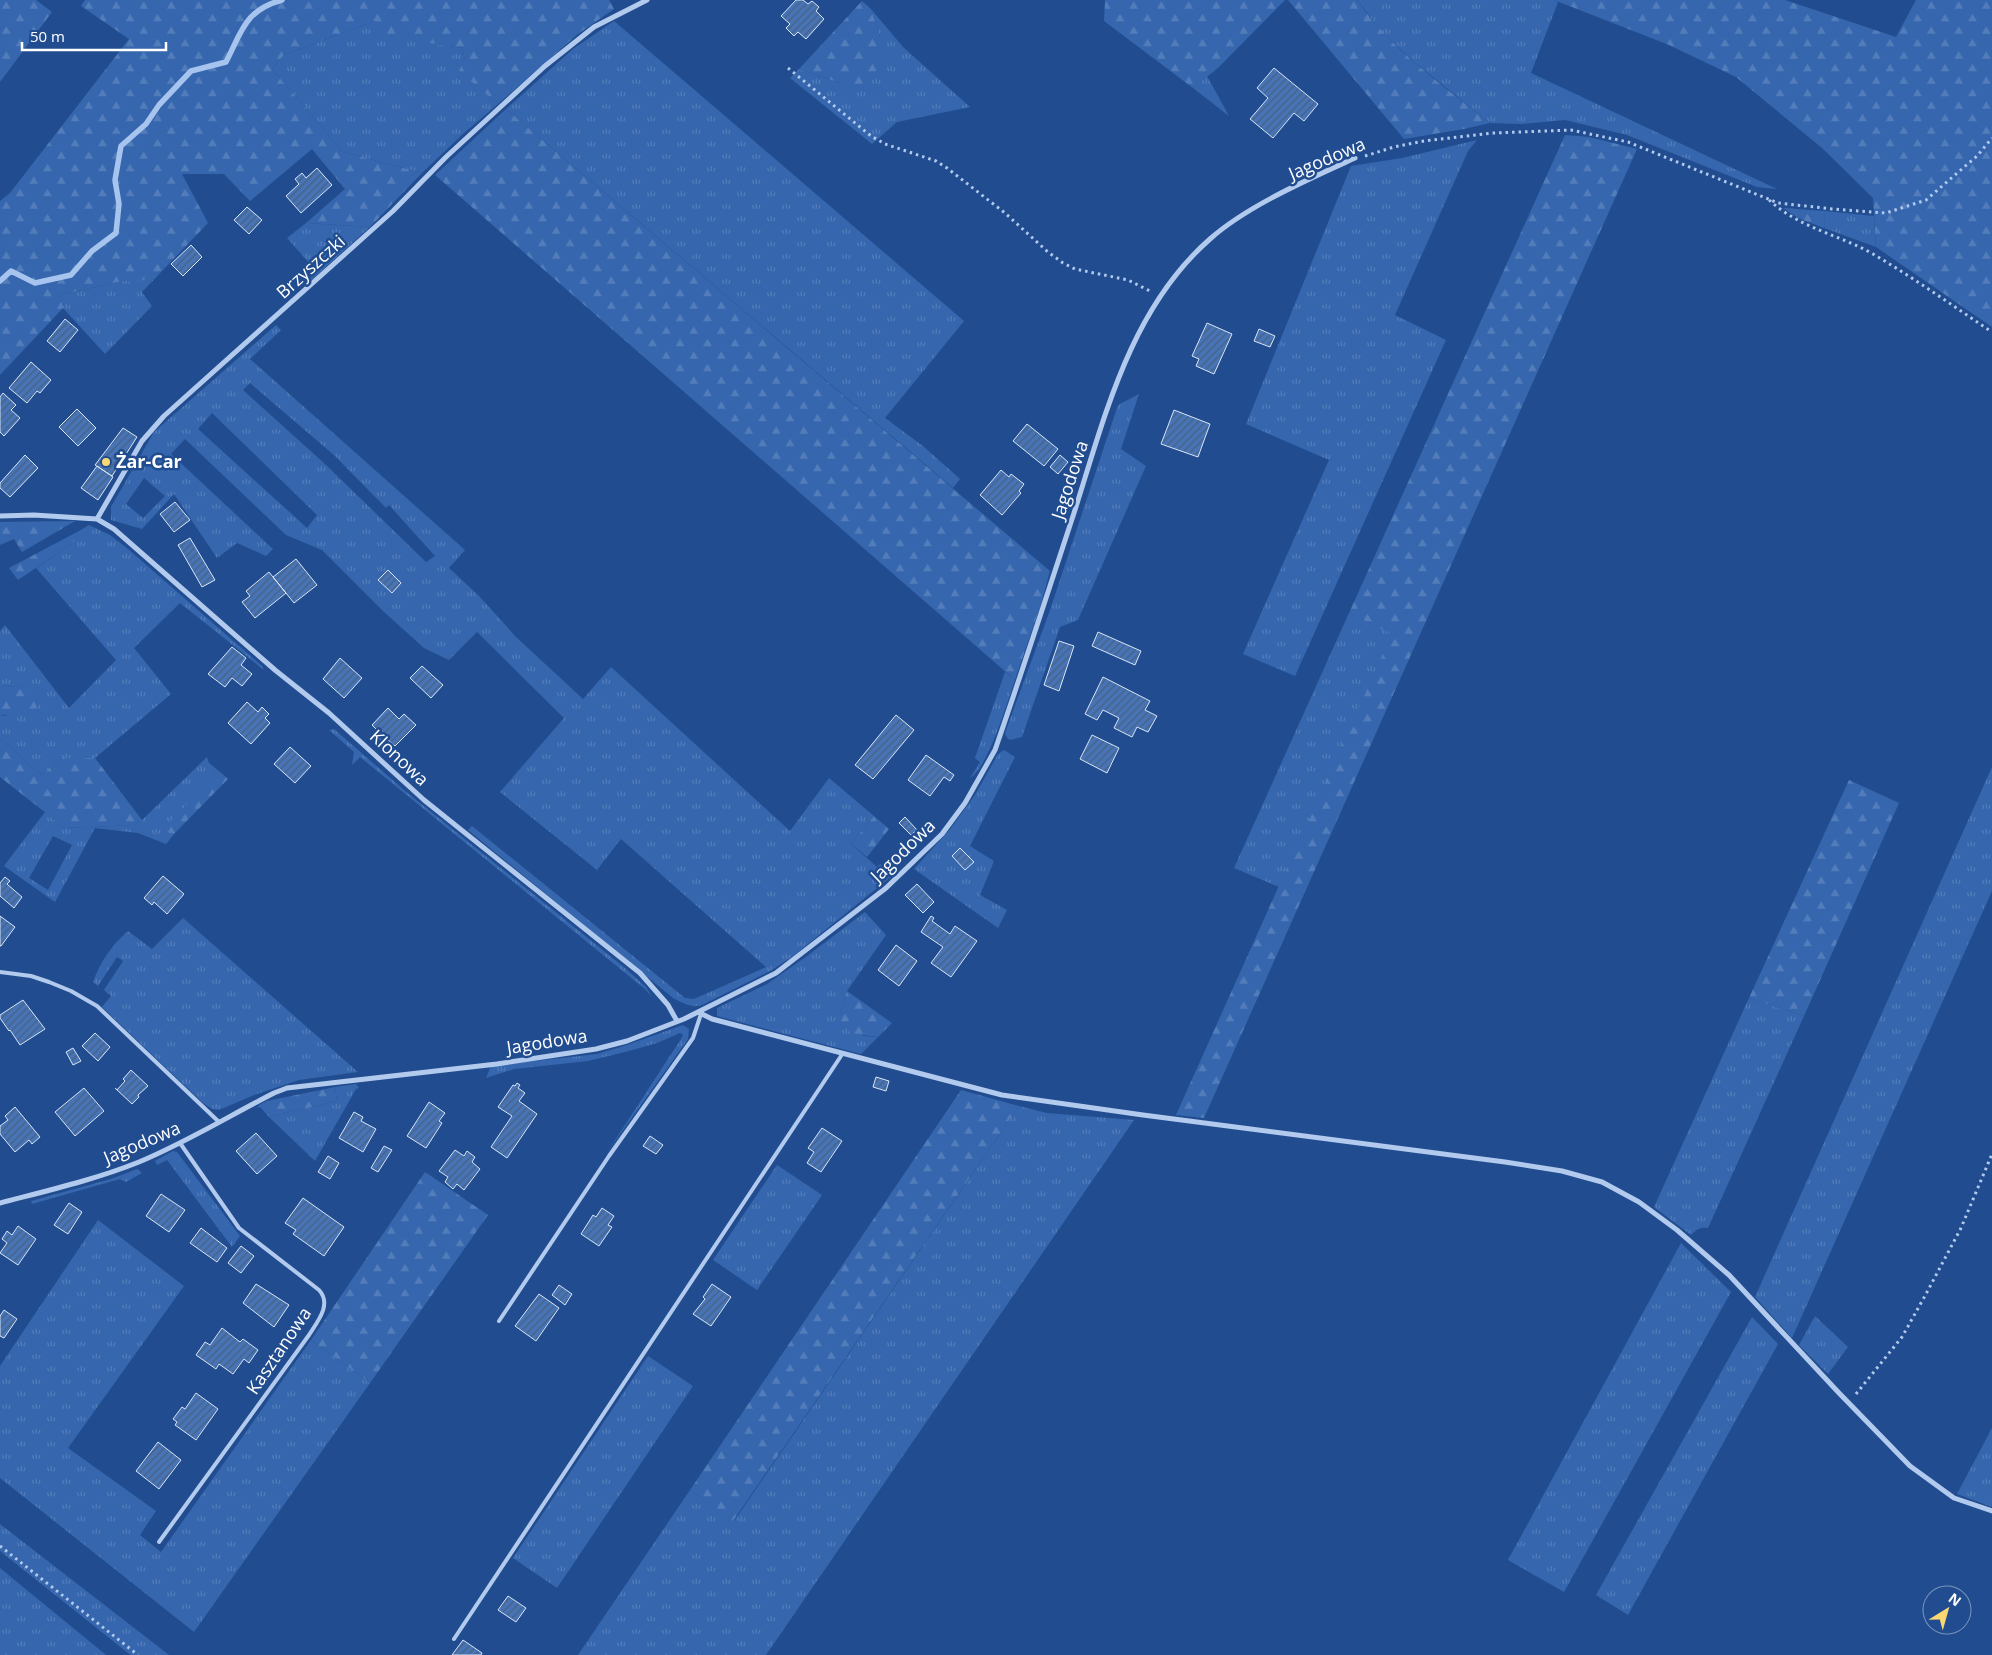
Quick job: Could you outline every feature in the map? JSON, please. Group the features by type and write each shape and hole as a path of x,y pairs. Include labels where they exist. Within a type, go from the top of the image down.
{"street":[{"name":"Brzyszczki","path":"97,519 142,441 164,416 393,211 446,157 545,66 594,27 647,0"},
{"name":"Jagodowa","path":"0,1203 140,1162 287,1088 497,1064 596,1049 627,1041 699,1013 776,972 872,900 906,871 942,834 965,803 995,750 1124,365 1142,325 1160,296 1208,240 1235,219 1355,158"},
{"path":"0,516 34,515 97,519"},
{"name":"Klonowa","path":"97,519 114,529 275,670 329,713 424,800 640,973 668,1005 677,1021"},
{"path":"699,1013 1002,1095 1143,1116 1505,1162 1562,1171 1602,1182 1639,1202 1677,1230 1729,1275 1849,1404 1910,1466 1954,1498 1992,1511"}],"lane":[{"path":"0,972 31,976 71,991 92,1003 219,1122"},
{"path":"499,1320 609,1156 693,1038 699,1026 699,1013"},
{"path":"454,1639 843,1053"},
{"name":"Kasztanowa","path":"159,1542 309,1335 320,1319 325,1304 324,1296 319,1290 239,1228 180,1143"}],"path":[{"path":"788,68 871,136 885,144 936,161 947,168 1005,213 1063,263 1075,269 1128,280 1160,296"},
{"name":"Jagodowa","path":"1355,158 1424,141 1481,135 1570,130 1628,142 1766,198"},
{"path":"1766,198 1778,203 1886,212 1926,200 1977,156 1992,138"},
{"path":"1766,198 1783,213 1797,221 1872,254 1992,332"},
{"path":"1849,1404 1902,1336 1922,1303 1961,1228 1992,1154"},
{"path":"0,1546 138,1655"}],"green space":[{"path":"0,0 36,0 52,12 0,82"},
{"path":"85,0 609,0 614,9 578,34 498,104 459,71 465,59 462,48 386,36 374,21 284,55 272,69 343,152 422,173 370,227 306,223 345,189 312,149 250,201 224,174 182,174 208,223 163,270 133,285 127,280 60,295 63,308 0,375 0,201 10,193 129,39 81,6"},
{"path":"1105,0 1285,0 1218,68 1193,88 1104,21"},
{"path":"1288,0 1357,0 1402,51 1436,81 1490,123 1404,139"},
{"path":"1357,0 1554,0 1558,2 1531,73 1777,189 1757,187 1627,135 1565,120 1521,124 1490,123 1414,62 1381,31"},
{"path":"1554,0 1785,0 1896,37 1916,0 1992,0 1992,327 1876,247 1873,198 1822,148 1736,77 1669,45"},
{"path":"862,1 871,9 880,37 881,54 876,72 865,86 843,84 799,69"},
{"path":"871,9 903,47 970,107 897,122 872,144 790,78 799,69 843,84 880,37"},
{"path":"374,21 436,44 462,48 465,59 460,71 498,104 422,173 343,152 272,69 284,55"},
{"path":"614,21 964,321 885,418 923,446 960,479 953,488 506,109 573,49"},
{"path":"1207,76 1229,116 1193,88"},
{"path":"506,109 1050,571 1041,604 1015,680 435,175"},
{"path":"1565,135 1589,137 1637,149 1204,1118 1176,1115 1392,634 1349,613"},
{"path":"1477,140 1468,151 1395,315 1446,340 1295,676 1243,654 1329,460 1246,424 1351,166 1402,158"},
{"path":"1783,208 1825,211 1824,228 1798,218"},
{"path":"1825,211 1874,216 1876,247 1824,228"},
{"path":"306,223 370,227 307,284 300,275 311,265 287,238"},
{"path":"163,270 142,292 152,306 105,354 63,308 60,295 127,280 133,284"},
{"path":"276,325 281,330 250,359 465,550 449,568 479,596 516,637 583,699 611,667 790,831 829,778 874,816 851,844 877,867 880,864 892,876 792,957 770,971 702,1005 691,1005 673,998 468,830 472,826 685,998 694,999 766,967 621,839 597,870 500,792 564,718 477,632 449,660 424,648 383,611 322,550 286,535 185,439 171,454 273,549 266,556 237,543 217,558 174,494 142,529 111,520 111,507 154,432","holes":["250,383 335,456 386,508 389,505 435,556 426,562 325,464 243,390","212,413 317,515 307,528 198,429","144,478 165,496 143,518 126,504"]},
{"path":"1139,394 1121,449 1146,466 1078,620 1060,627 1022,737 1010,740 1005,733 1050,610 1118,405"},
{"path":"75,521 22,552 14,539 0,545 0,522"},
{"path":"89,525 110,535 128,549 262,666 264,670 180,603 134,648 171,694 95,758 62,758 41,775 0,738 0,716 6,716 23,686 0,687 0,631 5,625 69,708 116,660 36,568 74,542 79,531"},
{"path":"79,531 74,542 18,580 9,568"},
{"path":"1349,613 1393,634 1279,887 1234,868"},
{"path":"1005,672 1015,680 990,748 977,772 970,778 980,762 975,758"},
{"path":"23,686 39,694 42,701 33,710 0,716 0,687"},
{"path":"334,729 404,790 625,968 646,987 652,997 646,990 360,757 352,765 354,752 329,730"},
{"path":"0,738 41,775 62,758 95,758 142,820 134,825 65,828 0,777"},
{"path":"1004,750 1015,757 970,846 994,861 980,895 1007,910 998,928 914,869 951,828 975,795 998,754"},
{"path":"207,757 209,763 219,771 162,831 174,834 166,844 138,833 95,828 55,902 4,866 45,812 65,828 134,825 142,820","holes":["53,836 72,845 48,890 29,878"]},
{"path":"1992,767 1992,891 1792,1338 1755,1297"},
{"path":"219,771 228,779 174,834 161,831"},
{"path":"1849,780 1899,803 1804,1016 1749,998"},
{"path":"874,816 889,829 867,857 851,844"},
{"path":"865,912 886,935 847,991 840,1013 863,1036 878,1037 861,1054 717,1016 717,1008 767,984"},
{"path":"183,918 358,1072 299,1080 254,1095 219,1110 212,1109 203,1103 102,1007 111,996 104,990 123,961 117,957 98,986 93,982 107,954 128,931 152,949"},
{"path":"847,991 892,1023 878,1037 852,1034 841,1022 840,1013"},
{"path":"1749,998 1804,1016 1708,1228 1699,1229 1691,1235 1654,1207"},
{"path":"683,1025 689,1029 688,1039 606,1154 681,1039 683,1035 680,1033 657,1043 588,1061 514,1069 486,1078 491,1066 597,1054"},
{"path":"356,1084 359,1088 356,1089 315,1161 269,1117 337,1101 335,1087"},
{"path":"335,1087 337,1101 269,1117 260,1107 257,1108 267,1101"},
{"path":"961,1090 1019,1106 733,1521 690,1490"},
{"path":"1019,1106 1047,1113 1134,1120 766,1655 578,1655 690,1490 734,1521"},
{"path":"173,1151 177,1152 240,1236 232,1247 167,1160 157,1165 155,1161"},
{"path":"777,1165 822,1195 757,1290 713,1260"},
{"path":"137,1169 142,1173 126,1182 120,1179 32,1204 31,1201 111,1179"},
{"path":"425,1172 488,1215 370,1383 311,1340"},
{"path":"98,1220 184,1286 68,1448 156,1511 140,1535 161,1552 311,1340 370,1383 194,1632 0,1478 0,1366"},
{"path":"1681,1243 1731,1292 1564,1592 1508,1560"},
{"path":"1815,1316 1848,1347 1828,1374 1799,1345"},
{"path":"1752,1317 1778,1344 1628,1615 1596,1595"},
{"path":"648,1356 693,1386 557,1588 513,1558"},
{"path":"1992,1428 1992,1507 1957,1494"},
{"path":"0,1524 169,1655 131,1655 128,1653 0,1551"},
{"path":"0,1568 106,1655 0,1655"}],"building":[{"path":"796,0 803,0 808,4 812,1 819,7 816,11 824,19 806,39 798,32 794,36 786,28 790,24 781,16"},
{"path":"1274,68 1318,104 1304,121 1294,113 1273,138 1250,119 1268,98 1257,88"},
{"path":"317,168 332,185 301,213 286,196 299,184 295,179 302,173 306,178"},
{"path":"247,207 262,220 249,234 234,220"},
{"path":"191,245 202,257 183,276 171,264"},
{"path":"65,319 78,330 60,352 47,341"},
{"path":"1207,323 1232,334 1214,374 1196,366 1199,359 1192,356"},
{"path":"1259,329 1275,336 1270,347 1254,341"},
{"path":"31,362 51,380 40,393 37,391 27,403 9,388"},
{"path":"3,393 16,405 11,410 20,418 4,436 0,432 0,397"},
{"path":"77,409 96,428 78,446 59,427"},
{"path":"1174,410 1210,424 1198,457 1161,444"},
{"path":"1027,424 1058,449 1044,466 1013,441"},
{"path":"123,428 137,437 112,476 95,465"},
{"path":"25,455 38,468 10,497 0,488 0,483"},
{"path":"1060,455 1068,462 1058,474 1050,467"},
{"path":"97,466 113,477 98,500 81,488"},
{"path":"1001,470 1009,477 1011,474 1024,484 1019,491 1021,493 1002,515 980,495"},
{"path":"175,502 190,520 174,532 160,514"},
{"path":"190,538 215,580 202,587 178,545"},
{"path":"296,559 317,585 294,603 273,577"},
{"path":"388,570 401,583 392,593 378,580"},
{"path":"269,572 286,593 255,618 242,602 250,596 246,591"},
{"path":"1098,632 1141,651 1135,665 1092,646"},
{"path":"1059,641 1074,646 1059,691 1044,685"},
{"path":"232,647 246,658 241,665 252,674 242,686 232,678 225,687 208,674"},
{"path":"340,658 362,678 344,698 323,679"},
{"path":"422,666 443,685 431,698 410,678"},
{"path":"1103,677 1150,701 1145,710 1157,716 1148,732 1137,727 1132,737 1114,728 1119,718 1103,710 1097,720 1085,714"},
{"path":"247,702 258,712 262,707 269,714 265,718 270,723 251,744 228,723"},
{"path":"388,708 399,719 404,714 416,725 395,746 387,739 383,743 377,736 380,733 372,725"},
{"path":"896,715 914,730 873,779 855,765"},
{"path":"1092,735 1119,748 1107,773 1080,759"},
{"path":"290,747 311,766 295,783 274,764"},
{"path":"926,755 954,775 950,781 944,777 930,796 908,780"},
{"path":"905,817 917,830 911,835 899,823"},
{"path":"960,848 974,862 965,870 952,856"},
{"path":"163,876 184,894 167,914 154,902 152,905 144,898"},
{"path":"5,877 10,881 7,884 22,897 14,908 0,896 0,883"},
{"path":"917,884 934,902 923,913 905,895"},
{"path":"0,916 15,927 1,946 0,946"},
{"path":"931,916 934,918 932,921 950,934 955,926 977,941 951,977 931,963 943,947 921,932"},
{"path":"896,945 917,961 899,986 878,970"},
{"path":"23,1000 45,1029 20,1045 0,1018 0,1015"},
{"path":"95,1033 110,1047 98,1061 82,1046"},
{"path":"73,1048 81,1061 73,1065 66,1052"},
{"path":"131,1070 148,1086 132,1104 117,1090"},
{"path":"876,1077 889,1081 886,1091 873,1087"},
{"path":"517,1083 520,1085 518,1088 525,1093 519,1101 537,1114 507,1158 491,1147 512,1116 498,1107 513,1085 515,1086"},
{"path":"84,1088 104,1111 75,1136 55,1112"},
{"path":"429,1102 445,1113 439,1121 442,1123 426,1148 407,1136"},
{"path":"15,1107 40,1137 32,1144 29,1140 15,1152 0,1134 0,1126 8,1120 5,1116"},
{"path":"354,1112 363,1117 361,1121 376,1129 363,1152 339,1138"},
{"path":"822,1128 842,1141 821,1172 807,1163 814,1152 808,1148"},
{"path":"256,1133 277,1156 257,1174 236,1151"},
{"path":"650,1136 663,1145 656,1154 643,1146"},
{"path":"384,1146 392,1150 378,1172 371,1168"},
{"path":"455,1150 464,1156 467,1151 475,1157 472,1162 480,1169 464,1190 457,1184 453,1189 445,1182 448,1177 439,1171"},
{"path":"328,1156 339,1163 330,1179 318,1172"},
{"path":"161,1194 185,1210 169,1232 146,1216"},
{"path":"303,1198 344,1227 324,1256 293,1234 296,1230 285,1223"},
{"path":"69,1203 82,1212 68,1234 54,1225"},
{"path":"602,1208 614,1216 608,1225 612,1227 599,1246 581,1234 593,1215 596,1217"},
{"path":"18,1226 36,1239 18,1265 0,1253 7,1243 2,1239 7,1231 12,1235"},
{"path":"201,1228 227,1248 217,1262 190,1243"},
{"path":"241,1246 254,1256 241,1273 228,1263"},
{"path":"256,1284 289,1305 274,1327 243,1303"},
{"path":"712,1284 731,1297 711,1326 693,1314 705,1299 703,1297"},
{"path":"559,1285 572,1294 565,1305 552,1295"},
{"path":"539,1294 559,1308 536,1341 515,1326"},
{"path":"4,1310 17,1319 4,1338 0,1336 0,1316"},
{"path":"222,1328 240,1342 243,1339 258,1350 249,1363 244,1359 233,1374 219,1364 216,1369 196,1355 205,1342 210,1345"},
{"path":"196,1393 218,1409 196,1440 175,1425 177,1422 173,1419 182,1407 185,1409"},
{"path":"158,1442 181,1460 159,1489 136,1471"},
{"path":"508,1596 526,1608 516,1622 498,1610"},
{"path":"463,1640 482,1653 481,1655 452,1655"}],"waterway":[{"path":"0,281 11,271 35,283 71,275 92,251 116,233 119,204 115,180 121,146 146,124 159,105 191,71 226,62 241,31 252,16 270,4 282,0"}],"place":[{"name":"Żar-Car","path":"106,462"}]}
